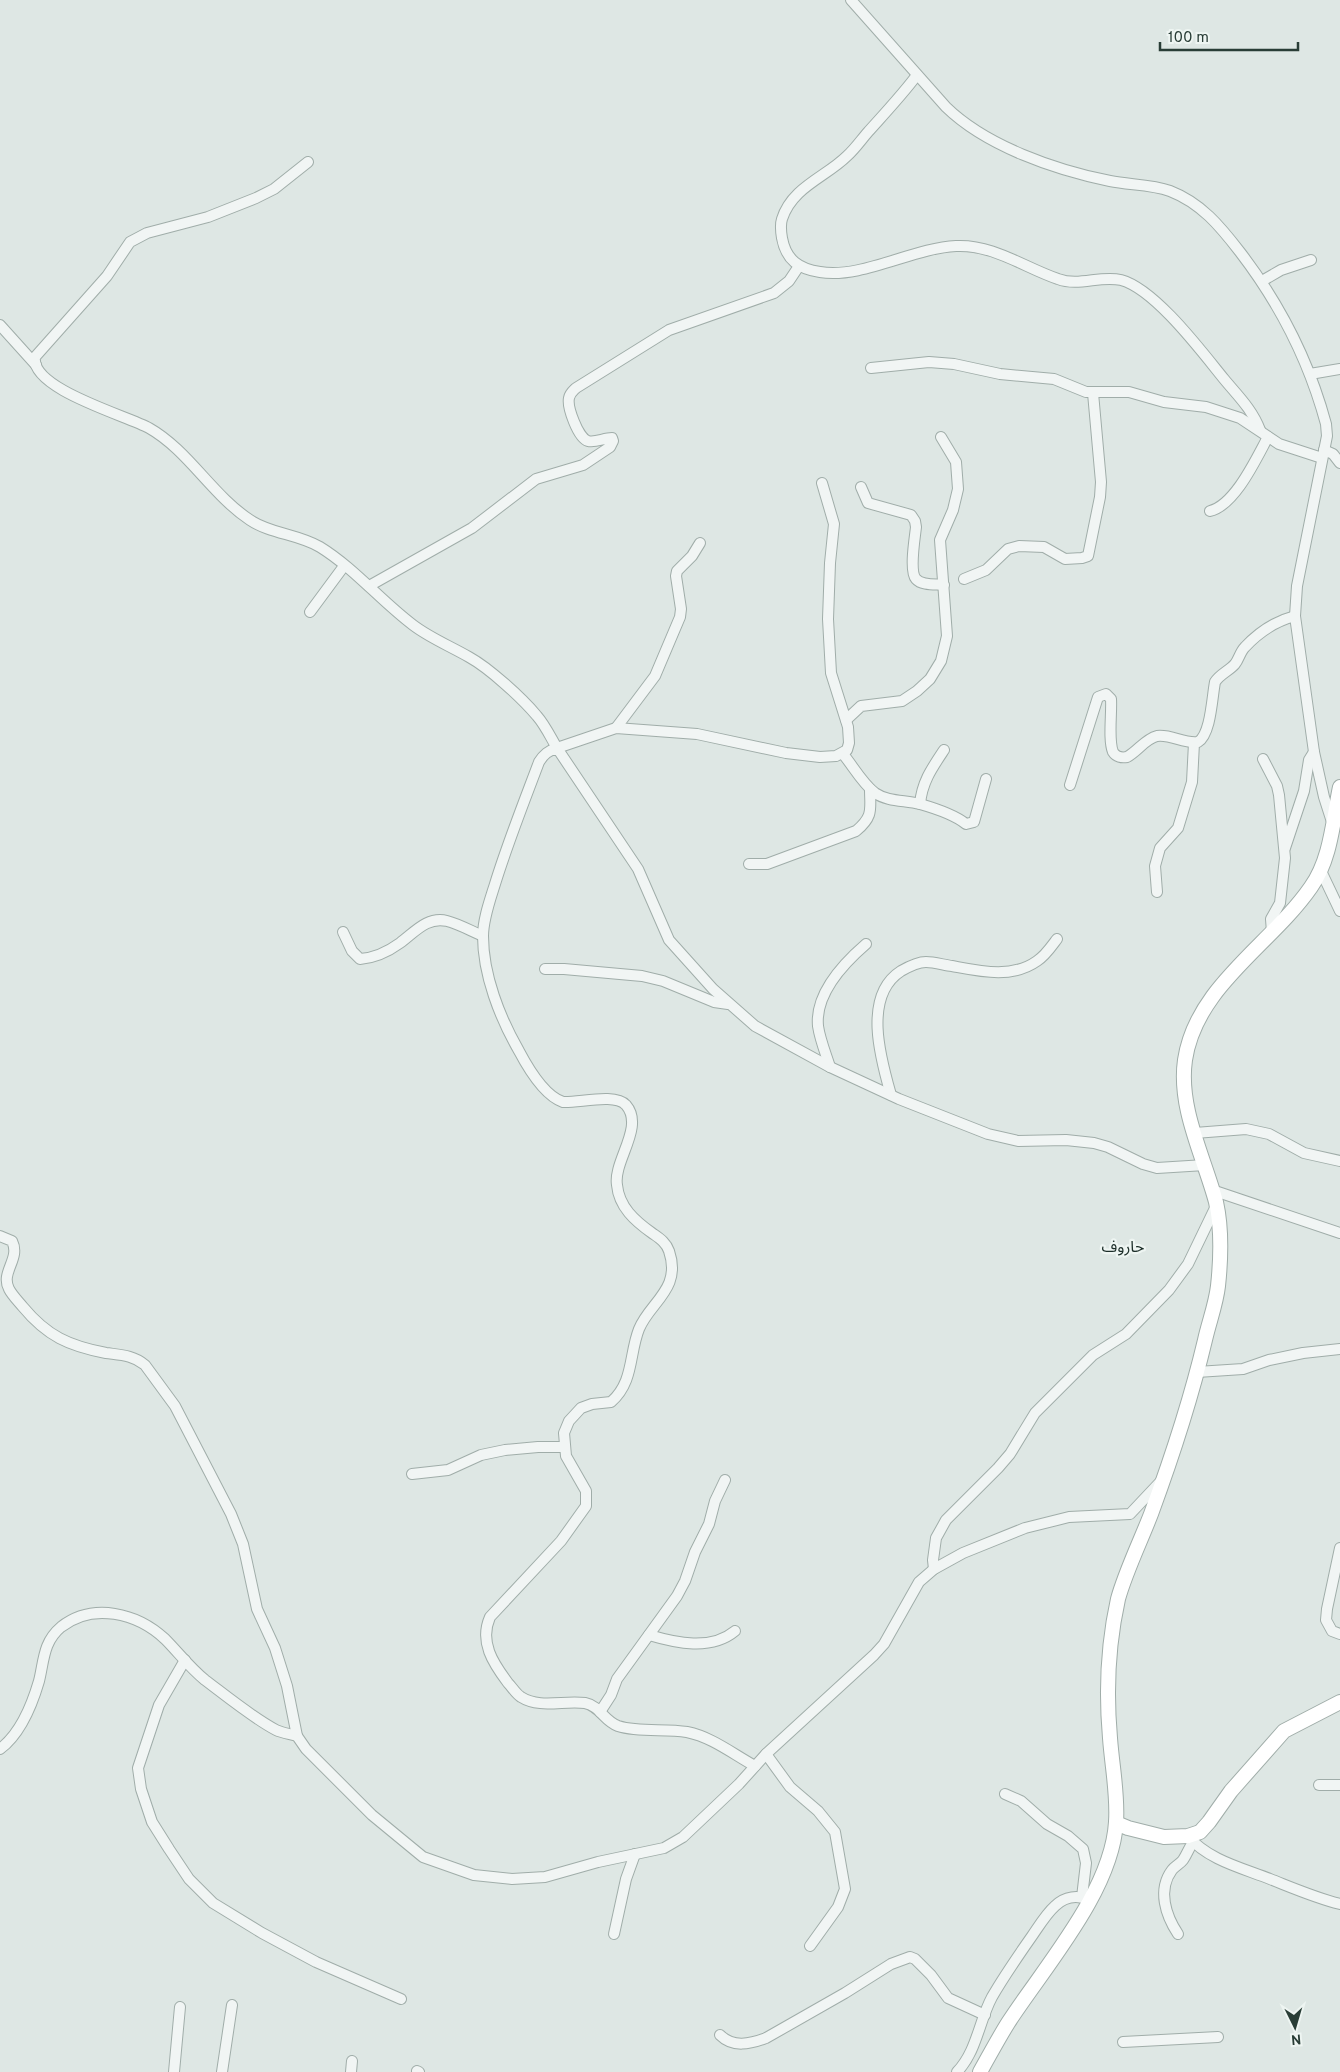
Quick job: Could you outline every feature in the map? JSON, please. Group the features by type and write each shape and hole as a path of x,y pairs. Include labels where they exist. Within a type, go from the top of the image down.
{"street":[{"path":"851,0 937,98 958,119 989,138 1030,157 1073,172 1110,181 1169,190 1194,203 1220,225 1262,281 1290,329 1310,374 1326,424 1327,436 1297,586 1295,616 1314,752 1324,797 1332,822"},
{"path":"917,75 849,155 807,186 785,211 781,220 781,229 785,250 791,260 799,266 819,272 844,272 929,251 960,246 977,248 1006,257 1066,282 1121,280 1142,292 1163,309 1198,344 1224,379 1246,403 1260,430"},
{"path":"36,365 35,357 107,276 130,242 147,233 208,217 256,198 274,188 308,162"},
{"path":"1262,281 1281,270 1311,260"},
{"path":"369,586 472,528 536,479 583,465 610,447 613,441 612,438 590,442 581,437 568,399 570,393 576,388 669,330 774,292 789,281 799,266"},
{"path":"0,325 40,372 59,388 148,427 163,437 248,519 262,527 320,547 369,586 414,626 468,656 539,717 557,748 638,869 669,940 728,1004 755,1026 830,1067 973,1129 1005,1139 1094,1142 1156,1168 1205,1165"},
{"path":"871,368 930,362 954,364 1000,374 1054,379 1077,390 1129,392 1164,402 1206,407 1240,418 1279,444 1323,454 1333,454 1340,463"},
{"path":"1310,374 1340,369"},
{"path":"964,579 986,570 1004,552 1014,548 1044,547 1065,559 1088,556 1100,497 1101,482 1093,392"},
{"path":"846,720 861,706 902,701 930,679 940,662 947,636 940,540 958,489 956,462 941,437"},
{"path":"1210,511 1216,510 1231,497 1268,437"},
{"path":"756,1766 701,1737 679,1732 625,1728 607,1721 594,1706 584,1703 539,1703 528,1701 518,1696 493,1659 485,1638 485,1627 490,1617 561,1541 586,1506 586,1491 566,1456 564,1433 575,1414 581,1408 592,1404 611,1402 625,1386 633,1358 636,1337 641,1324 665,1293 669,1283 671,1258 669,1250 662,1239 626,1211 618,1194 616,1184 617,1170 631,1131 629,1111 625,1104 616,1099 563,1102 555,1099 545,1089 524,1061 511,1038 485,961 483,936 491,896 501,866 539,762 548,751 616,728 697,734 786,753 820,757 843,754 847,750 849,743 848,727 831,673 829,611 830,563 834,524 822,483"},
{"path":"861,487 868,503 911,516 915,521 916,527 913,571 916,579 922,583 944,585"},
{"path":"616,728 655,676 680,617 681,609 676,582 677,571 692,556 700,543"},
{"path":"310,612 344,566"},
{"path":"1070,785 1093,708 1100,695 1106,694 1111,699 1112,741 1114,753 1118,756 1127,757 1157,736 1194,743 1201,740 1207,728 1215,682 1218,678 1236,663 1244,648 1278,622 1295,616"},
{"path":"1157,892 1155,866 1160,848 1178,828 1192,782 1194,743"},
{"path":"920,804 921,790 927,776 944,750"},
{"path":"1284,850 1304,790 1308,760 1314,752"},
{"path":"843,754 870,788 884,797 920,804 957,817 966,824 974,822 986,779"},
{"path":"1263,759 1280,796 1285,858 1280,904 1271,919 1272,932"},
{"path":"980,2072 1086,1898 1097,1889 1109,1857 1116,1823 1109,1736 1108,1690 1112,1640 1119,1597 1164,1477 1197,1372 1218,1288 1221,1229 1185,1090 1185,1062 1195,1024 1217,989 1310,889 1321,871 1340,787"},
{"path":"749,864 767,864 856,830 866,822 870,814 870,788"},
{"path":"1321,871 1340,911"},
{"path":"343,932 352,951 360,959 375,956 399,944 425,924 434,921 447,921 483,936"},
{"path":"892,1095 879,1047 878,1014 885,989 897,974 913,965 926,962 990,972 1014,971 1036,962 1057,939"},
{"path":"830,1067 819,1030 819,1012 831,981 866,944"},
{"path":"545,969 647,977 663,981 714,1002 728,1004"},
{"path":"1195,1133 1246,1129 1268,1134 1304,1152 1340,1161"},
{"path":"1212,1190 1340,1233"},
{"path":"934,1569 933,1560 936,1538 946,1520 1010,1454 1035,1413 1093,1355 1126,1334 1169,1290 1188,1264 1216,1205"},
{"path":"0,1236 12,1241 16,1252 6,1278 8,1286 46,1332 72,1344 140,1360 175,1406 231,1514 243,1544 257,1609 275,1648 287,1686 297,1736 306,1749 372,1815 409,1847 423,1857 439,1864 474,1875 532,1879 566,1873 598,1862 664,1848 683,1837 766,1754 860,1670 884,1644 919,1582 934,1569 979,1546 1047,1522 1080,1515 1130,1514 1164,1477"},
{"path":"1197,1372 1243,1369 1269,1360 1303,1353 1340,1349"},
{"path":"412,1474 448,1470 481,1456 505,1450 564,1447"},
{"path":"600,1712 611,1695 617,1679 685,1581 695,1552 709,1524 715,1501 725,1480"},
{"path":"1340,1548 1326,1620 1332,1631 1340,1634"},
{"path":"0,1749 7,1744 32,1702 44,1653 53,1635 63,1626 83,1616 100,1612 130,1617 163,1638 203,1679 276,1730 297,1736"},
{"path":"648,1635 705,1644 727,1638 735,1631"},
{"path":"185,1660 159,1705 138,1768 141,1789 152,1822 190,1879 213,1903 262,1933 316,1962 400,1999"},
{"path":"1178,1934 1165,1908 1164,1892 1172,1869 1183,1860 1190,1839 1209,1822 1231,1791 1284,1731 1340,1702"},
{"path":"766,1754 790,1787 827,1820 837,1838 845,1889 838,1907 810,1946"},
{"path":"1319,1785 1340,1785"},
{"path":"1005,1794 1020,1801 1026,1808 1057,1831 1068,1836 1083,1849 1086,1863 1086,1898"},
{"path":"1116,1823 1148,1834 1190,1839 1233,1866 1310,1896 1340,1904"},
{"path":"614,1934 626,1880 635,1854"},
{"path":"957,2072 963,2066 974,2044 992,1997 1045,1917 1056,1904 1071,1897 1086,1898"},
{"path":"720,2035 726,2040 737,2044 745,2044 766,2038 829,2003 890,1964 910,1957 915,1959 931,1975 948,1998 985,2015"},
{"path":"222,2072 232,2005"},
{"path":"174,2072 180,2007"},
{"path":"1124,2042 1218,2037"},
{"path":"351,2072 352,2061"}],"district":[{"name":"حاروف","path":"1123,1246"}]}
